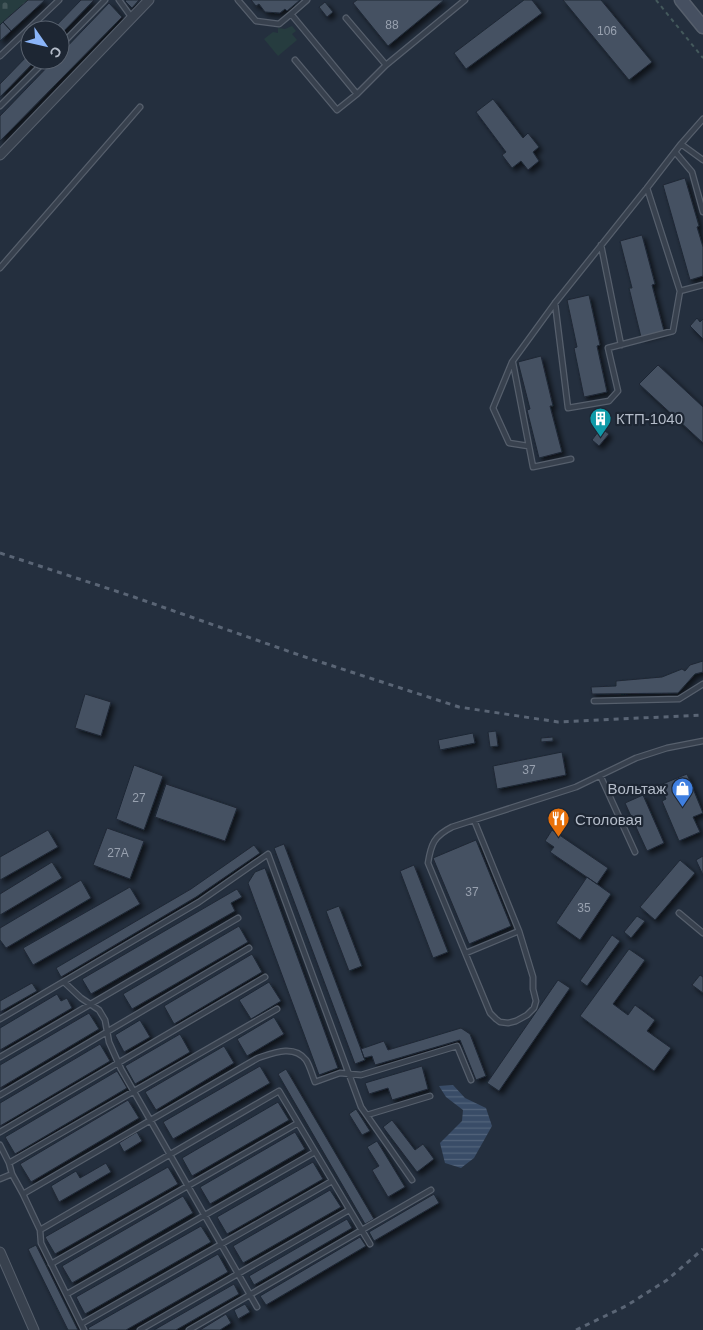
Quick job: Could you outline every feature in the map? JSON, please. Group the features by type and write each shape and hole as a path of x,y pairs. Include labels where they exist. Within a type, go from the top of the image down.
{"main road":[{"path":"681,0 703,27"}],"street":[{"path":"0,155 149,0"},
{"path":"0,1252 34,1330"}],"lane":[{"path":"0,56 59,0"},
{"path":"70,36 105,0"},
{"path":"119,0 132,18"},
{"path":"238,0 256,21 279,24 307,0"},
{"path":"295,60 337,110 357,94 386,65 465,0"},
{"path":"291,14 357,94"},
{"path":"346,18 386,65"},
{"path":"0,106 36,70"},
{"path":"0,268 140,107"},
{"path":"528,446 509,443 493,408 512,362 555,303 703,119"},
{"path":"681,144 703,160"},
{"path":"675,152 692,172 703,212"},
{"path":"555,303 568,408 609,401 618,391 608,348 673,331 680,292 647,188"},
{"path":"602,245 621,345"},
{"path":"680,292 703,284"},
{"path":"512,362 532,467 571,459"},
{"path":"594,700 679,699 703,684"},
{"path":"474,820 519,931 533,977 536,1001 534,1008 527,1015 508,1023 500,1022 490,1013 428,863 430,847 440,833 452,827 576,787 636,758 666,748 703,741"},
{"path":"600,775 635,852"},
{"path":"0,1019 199,902 268,854 361,1107 412,1180"},
{"path":"678,913 703,933"},
{"path":"0,1057 238,918"},
{"path":"466,953 519,931"},
{"path":"0,1095 250,948"},
{"path":"0,1132 265,977"},
{"path":"64,982 81,998 99,1010 105,1020 109,1042 121,1069 257,1307"},
{"path":"9,1164 277,1009"},
{"path":"23,1194 258,1058 277,1051 294,1052 305,1059 315,1082 340,1073 361,1075 457,1046 471,1080"},
{"path":"40,1230 279,1090 370,1244"},
{"path":"366,1115 430,1096"},
{"path":"51,1264 298,1123"},
{"path":"0,1145 40,1230 41,1243 84,1330"},
{"path":"67,1294 315,1152"},
{"path":"0,1178 12,1174"},
{"path":"81,1324 332,1181"},
{"path":"189,1330 432,1190"},
{"path":"140,1330 349,1210"}],"path":[{"path":"656,0 703,58"}],"green space":[{"path":"0,0 28,0 0,25"},
{"path":"292,26 296,31 292,34 297,40 278,56 264,39 273,32 278,33 278,28 285,29"}],"water":[{"path":"453,1085 465,1098 486,1108 492,1126 474,1158 461,1168 445,1163 440,1143 462,1121 463,1110 446,1097 439,1086"}],"building":[{"path":"28,0 45,0 23,20 20,20 20,23 11,31 3,22"},
{"path":"81,0 94,0 70,25 70,20 62,20"},
{"path":"126,0 139,0 132,8"},
{"path":"251,0 300,0 287,11 285,9 280,13 265,12 259,4 256,6"},
{"path":"357,0 444,0 388,46 353,3"},
{"path":"524,0 532,0 542,13 466,69 454,53"},
{"path":"563,0 601,0 652,62 629,80"},
{"path":"325,2 333,12 327,17 319,7"},
{"path":"109,3 122,17 70,70 70,44"},
{"path":"3,22 11,31 0,41 0,25"},
{"path":"20,63 20,70 26,70 0,97 0,84"},
{"path":"44,70 70,70 0,141 0,116"},
{"path":"493,99 523,138 528,133 539,147 533,152 539,161 528,170 521,161 512,168 502,155 506,152 476,112"},
{"path":"685,178 703,247 703,276 690,280 663,185"},
{"path":"642,235 655,284 652,285 664,331 641,337 629,288 632,288 620,241"},
{"path":"589,295 600,345 597,346 607,392 584,397 574,348 577,347 567,300"},
{"path":"697,318 700,322 703,319 703,339 690,326"},
{"path":"541,356 553,406 550,406 562,452 539,458 527,410 530,409 518,362"},
{"path":"658,365 703,407 703,443 639,384"},
{"name":"КТП-1040","path":"601,428 609,434 599,446 592,440"},
{"path":"703,661 703,672 695,674 678,693 592,694 591,687 616,686 616,681 662,677 682,669 685,671 690,665"},
{"path":"85,694 111,702 101,736 75,728"},
{"path":"496,731 498,746 490,747 488,732"},
{"path":"473,733 475,743 440,750 438,740"},
{"path":"553,737 553,741 541,742 541,738"},
{"path":"562,752 566,775 497,789 493,766"},
{"path":"134,765 163,776 144,830 116,819"},
{"name":"Вольтаж","path":"687,774 703,813 693,817 700,832 679,841 662,801 666,799 660,785"},
{"path":"166,784 237,808 225,841 155,817"},
{"path":"643,795 664,843 647,851 625,803"},
{"path":"107,828 144,841 130,879 93,865"},
{"path":"48,830 58,847 0,880 0,857"},
{"path":"552,830 608,868 597,884 550,852 554,847 545,841"},
{"path":"476,840 511,926 469,944 433,858"},
{"path":"284,844 365,1060 355,1064 274,848"},
{"path":"254,845 260,853 196,897 61,977 56,968 191,889"},
{"path":"703,856 703,875 696,860"},
{"path":"680,860 695,873 655,920 640,907"},
{"path":"52,862 62,878 0,915 0,894"},
{"path":"414,865 448,952 433,958 400,871"},
{"path":"265,868 338,1068 319,1075 248,883 255,872"},
{"path":"587,877 611,894 580,940 556,923"},
{"path":"81,880 91,898 6,948 0,940 0,928"},
{"path":"130,887 140,904 33,965 23,948"},
{"path":"237,889 242,897 231,903 235,911 91,994 82,979"},
{"path":"339,906 362,966 349,971 326,911"},
{"path":"637,916 645,921 631,938 624,932"},
{"path":"239,926 248,942 132,1009 123,994"},
{"path":"612,935 620,941 587,986 580,981"},
{"path":"629,949 645,960 613,1004 628,1015 635,1005 655,1020 647,1031 671,1048 654,1071 580,1016"},
{"path":"252,954 262,972 174,1024 164,1006"},
{"path":"700,975 703,977 703,993 692,985"},
{"path":"558,980 570,988 499,1091 487,1083"},
{"path":"269,982 281,1001 251,1019 239,1000"},
{"path":"32,983 37,991 0,1012 0,1001"},
{"path":"57,994 61,1001 67,998 72,1008 0,1050 0,1028"},
{"path":"89,1013 99,1029 0,1088 0,1065"},
{"path":"274,1017 284,1034 247,1056 237,1039"},
{"path":"140,1020 150,1037 124,1052 115,1035"},
{"path":"461,1028 470,1034 486,1076 476,1080 460,1040 375,1065 372,1056 364,1058 361,1049 384,1041 388,1050"},
{"path":"180,1034 190,1052 135,1084 125,1066"},
{"path":"100,1044 110,1061 0,1126 0,1103"},
{"path":"224,1046 234,1063 156,1110 145,1092"},
{"path":"260,1066 270,1083 173,1139 163,1122"},
{"path":"422,1066 428,1089 392,1100 388,1088 369,1094 365,1083"},
{"path":"286,1069 374,1219 365,1224 278,1074"},
{"path":"117,1071 127,1088 15,1154 5,1137"},
{"path":"128,1100 139,1118 31,1182 20,1164"},
{"path":"278,1102 289,1120 192,1176 182,1158"},
{"path":"356,1109 370,1131 362,1135 349,1114"},
{"path":"392,1120 415,1150 423,1144 434,1159 417,1172 383,1127"},
{"path":"137,1132 142,1141 124,1152 119,1143"},
{"path":"295,1132 305,1149 210,1204 200,1187"},
{"path":"377,1141 405,1187 388,1197 372,1170 379,1166 367,1147"},
{"path":"313,1162 323,1179 227,1234 217,1217"},
{"path":"106,1163 111,1172 59,1202 51,1186 76,1171 80,1178"},
{"path":"168,1167 178,1184 55,1254 45,1237"},
{"path":"330,1190 341,1207 243,1263 233,1246"},
{"path":"434,1194 439,1203 374,1241 369,1232"},
{"path":"183,1196 193,1213 72,1283 62,1266"},
{"path":"347,1219 352,1228 254,1285 249,1276"},
{"path":"201,1226 211,1242 85,1314 76,1297"},
{"path":"360,1237 366,1246 266,1305 260,1296"},
{"path":"36,1245 78,1330 68,1330 28,1249"},
{"path":"218,1254 228,1272 126,1330 89,1330 88,1328"},
{"path":"234,1284 239,1294 176,1330 154,1330"},
{"path":"245,1304 250,1312 238,1319 234,1310"},
{"path":"226,1314 231,1323 220,1330 200,1330"}],"railway":[{"path":"0,553 134,597 302,656 459,707 558,722 703,715"},
{"path":"576,1330 626,1306 667,1280 703,1249"}],"place":[{"name":"КТП-1040","path":"600,437"},
{"name":"Вольтаж","path":"682,807"},
{"name":"Столовая","path":"559,838"}]}
